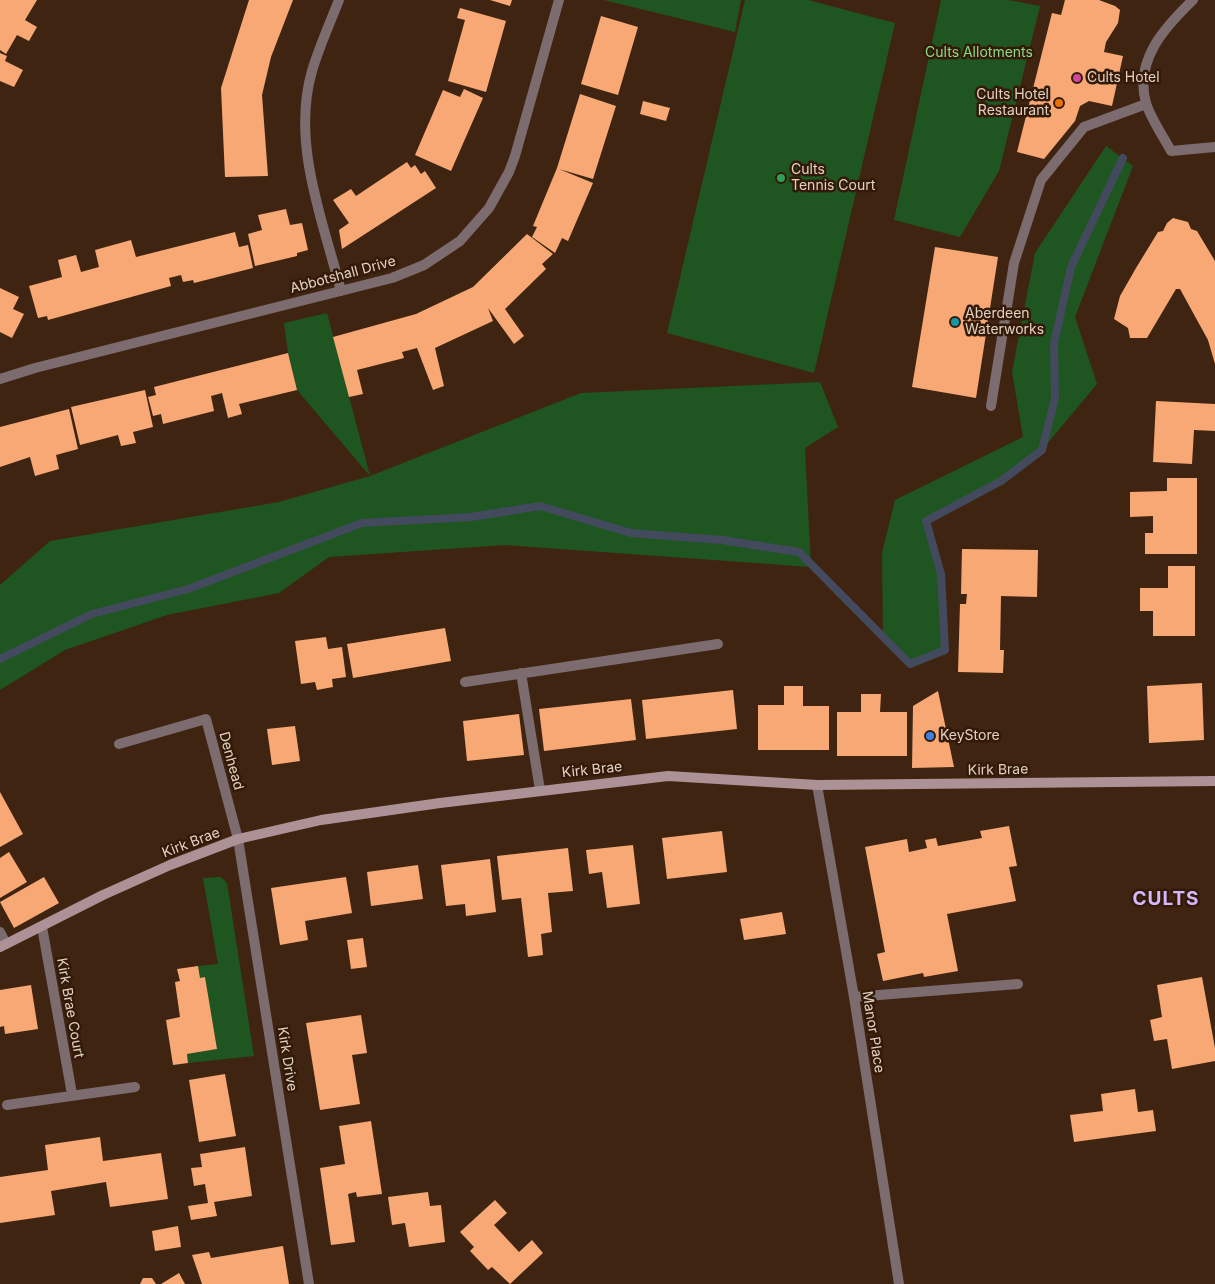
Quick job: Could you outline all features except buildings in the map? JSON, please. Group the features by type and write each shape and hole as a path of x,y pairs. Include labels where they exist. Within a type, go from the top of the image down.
{"street":[{"path":"339,0 312,72 304,120 309,168 341,291"},
{"name":"Abbotshall Drive","path":"0,379 35,368 392,278 424,264 460,241 489,208 509,172 559,0"},
{"path":"1193,0 1165,28 1149,54 1142,82 1146,104 1171,151 1215,147"},
{"path":"991,406 1014,263 1041,180 1084,127 1146,104"},
{"path":"465,682 718,644"},
{"path":"521,674 540,790"},
{"name":"Denhead","path":"119,744 206,719 238,839"},
{"name":"Kirk Brae","path":"3,946 104,895 170,865 238,839 321,820 540,790 668,776 817,785 1215,781"},
{"name":"Manor Place","path":"817,785 854,997 899,1284"},
{"name":"Kirk Drive","path":"238,839 309,1284"},
{"name":"Kirk Brae Court","path":"42,927 72,1094"},
{"path":"0,932 3,946"},
{"path":"854,997 1018,984"},
{"path":"7,1105 72,1094 135,1087"}],"green space":[{"path":"604,0 741,0 735,32"},
{"name":"Cults Tennis Court","path":"745,0 808,0 895,23 814,373 667,333"},
{"name":"Cults Allotments","path":"941,0 1008,0 1040,6 999,171 960,237 894,220"},
{"path":"1106,146 1133,166 1075,317 1097,384 1042,450 1001,481 926,521 941,574 945,650 910,664 883,639 882,553 895,500 1023,437 1012,372 1035,253"},
{"path":"327,313 370,476 297,390 288,353 284,323"},
{"path":"820,382 838,427 805,448 811,567 505,545 329,557 279,593 167,615 65,650 0,690 0,585 50,541 279,502 370,476 581,393"},
{"path":"221,877 227,883 254,1056 188,1063 187,1054 217,1049 205,978 200,978 198,966 218,964 203,878"}],"waterway":[{"path":"0,659 92,614 188,589 362,523 471,517 540,506 631,533 722,540 799,552 910,664 945,650 941,574 926,521 1001,481 1042,450 1055,398 1054,344 1071,267 1123,158"}],"place":[{"name":"Cults Hotel","path":"1077,78"},
{"name":"Cults Hotel Restaurant","path":"1059,103"},
{"name":"Cults Tennis Court","path":"781,178"},
{"name":"Aberdeen Waterworks","path":"955,322"},
{"name":"KeyStore","path":"930,736"}],"district":[{"name":"CULTS","path":"1166,899"}]}
